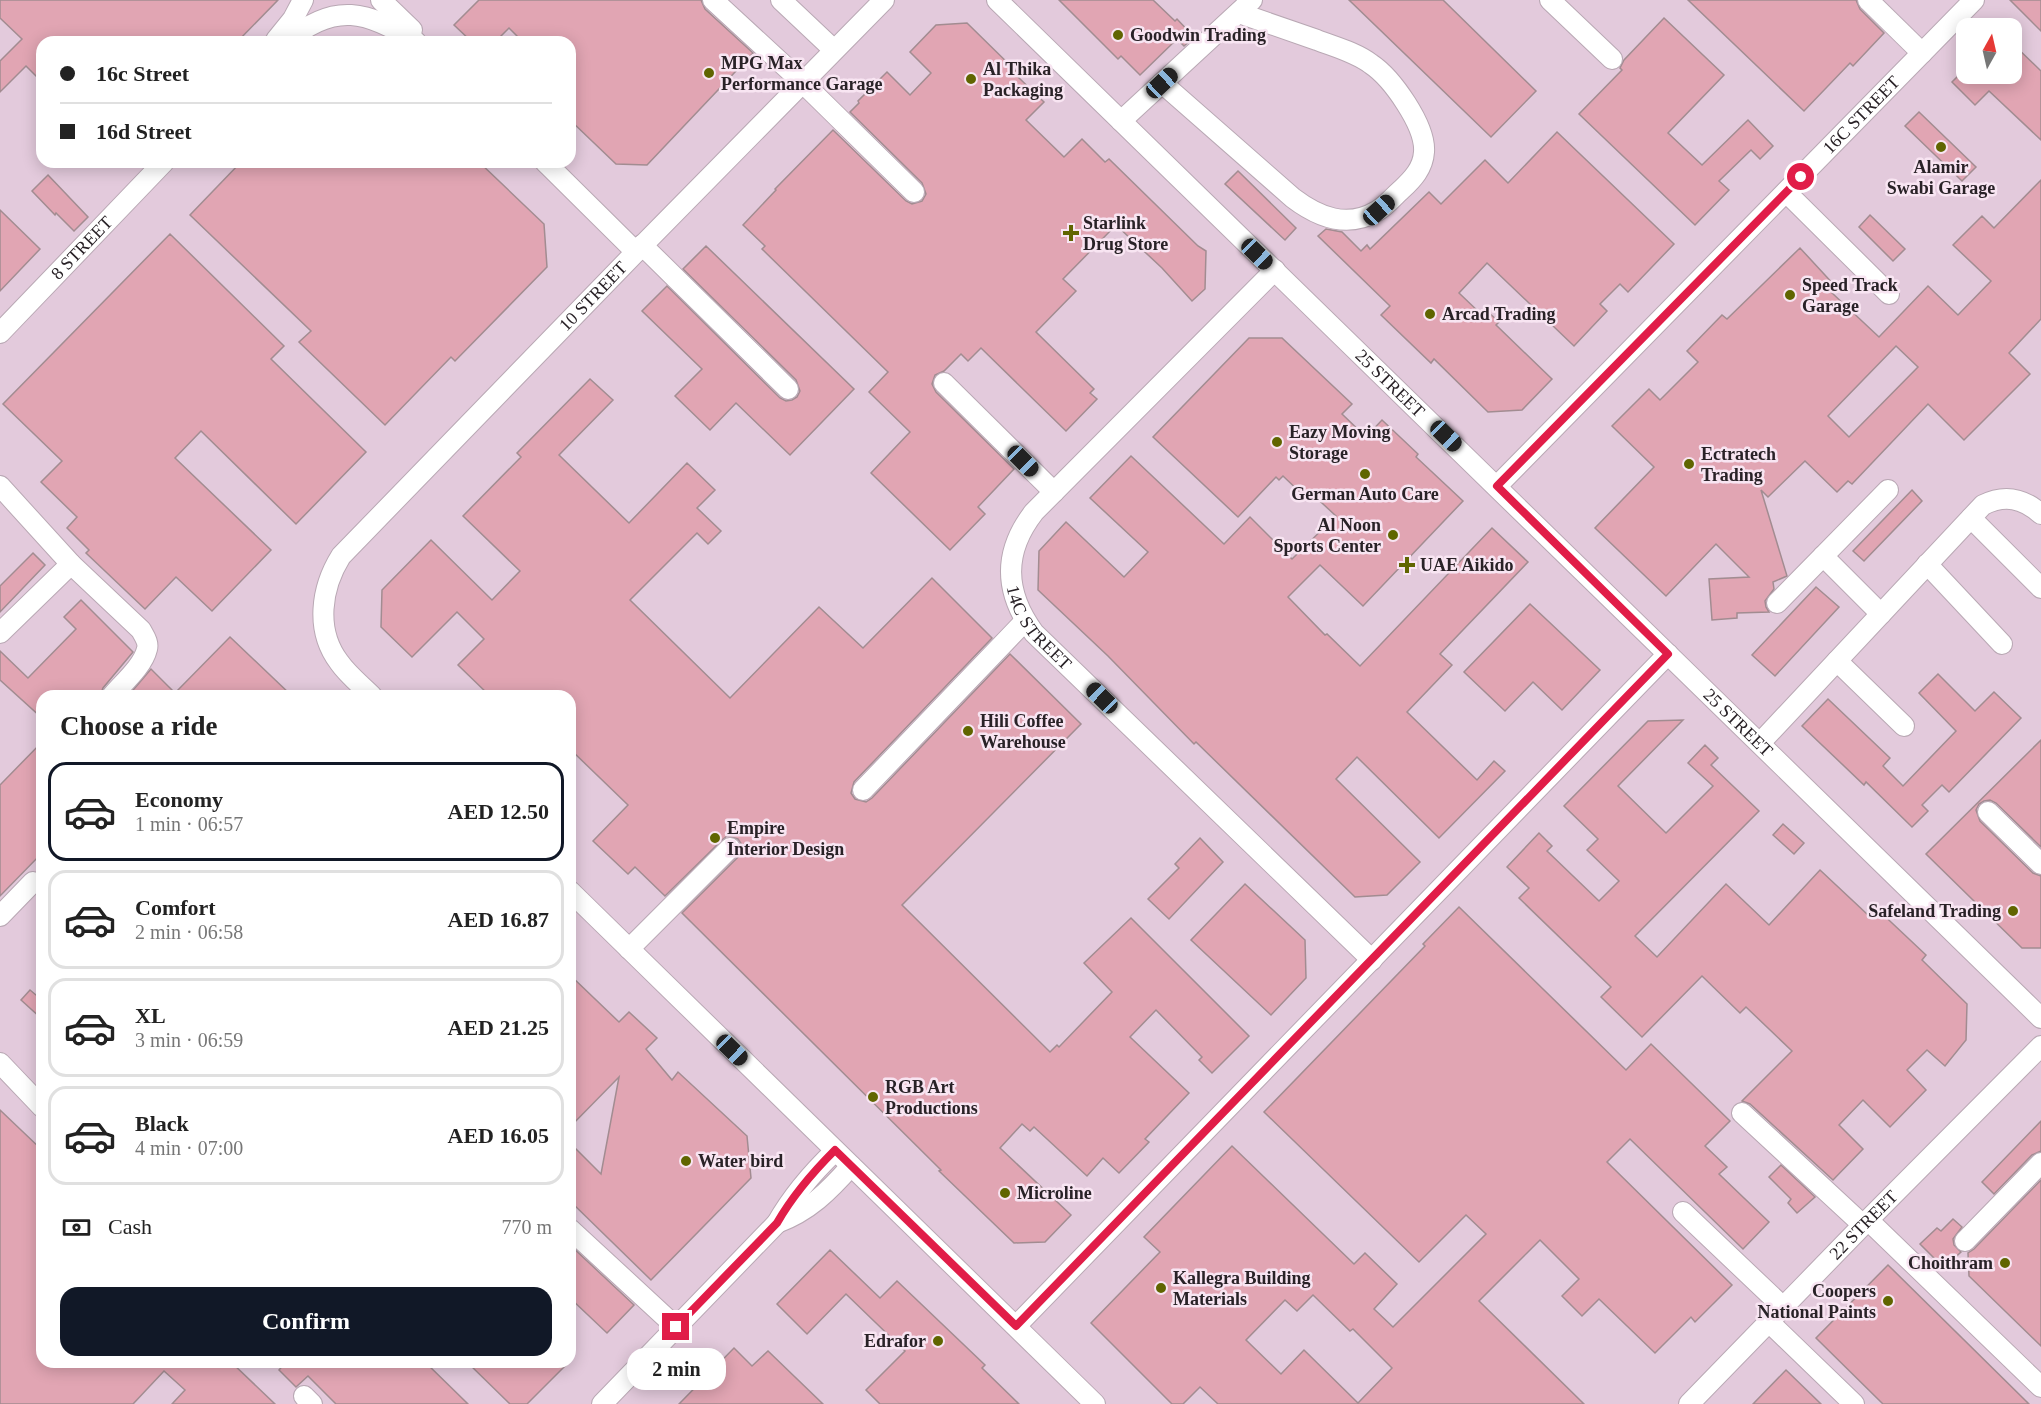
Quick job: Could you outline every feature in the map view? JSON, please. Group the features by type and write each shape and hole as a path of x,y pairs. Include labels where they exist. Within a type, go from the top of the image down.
{"street":[{"path":"279,36 293,19 303,0"},
{"path":"381,0 418,36"},
{"path":"714,0 914,192"},
{"path":"781,0 834,50"},
{"name":"10 STREET","path":"366,690 347,671 333,652 325,629 323,605 328,579 341,556 639,248 884,0"},
{"name":"25 STREET","path":"998,0 2041,1018"},
{"path":"1550,0 1612,58"},
{"path":"1868,0 1922,53"},
{"name":"16C STREET","path":"1497,486 1974,0"},
{"path":"1121,121 1162,83 1245,7 1349,52 1367,61 1383,73 1399,94 1420,130 1423,141 1422,163 1410,182 1379,210 1367,216 1341,220 1328,218 1315,213 1293,198 1162,83"},
{"path":"295,36 313,23 348,15 371,18 406,36"},
{"name":"8 STREET","path":"0,333 158,168"},
{"path":"552,168 788,389"},
{"path":"1786,192 1889,294"},
{"name":"14C STREET","path":"1275,270 1025,523 1013,550 1011,565 1013,594 1025,621 1034,633 1372,960"},
{"path":"944,383 1054,492"},
{"path":"0,486 71,564 141,630 147,642 147,649 137,667 117,690"},
{"path":"1777,603 1888,490"},
{"path":"1760,743 1983,505 2004,498 2021,501 2041,514"},
{"path":"1971,518 2041,588"},
{"path":"1823,556 1881,614"},
{"path":"0,633 71,564"},
{"path":"1927,564 2002,644"},
{"path":"863,790 1025,621"},
{"path":"1016,1326 1668,654"},
{"path":"1837,661 1904,726"},
{"path":"1988,812 2041,864"},
{"path":"629,949 730,848"},
{"path":"0,916 33,882"},
{"path":"576,897 1095,1404"},
{"name":"22 STREET","path":"1689,1404 2041,1046"},
{"path":"0,1057 36,1088"},
{"path":"0,1063 36,1101"},
{"path":"1742,1113 1865,1223 2041,1387"},
{"path":"602,1404 777,1223 786,1206 809,1176 835,1150"},
{"path":"1965,1241 2041,1163"},
{"path":"777,1223 814,1204 851,1166"},
{"path":"1683,1212 1783,1307"},
{"path":"576,1235 676,1327"},
{"path":"1769,1322 1854,1404"}],"shaded area":[{"path":"0,0 2041,0 2041,1404 0,1404"}],"building":[{"path":"0,0 278,0 243,36 36,36 36,76 26,66 0,92 0,61 22,39 0,18"},
{"path":"479,0 701,0 705,9 753,53 647,165 616,164 576,126 576,36 517,36 509,28 501,36 466,36 454,25"},
{"name":"Goodwin Trading","path":"1059,0 1153,0 1175,21 1177,19 1194,37 1184,46 1177,39 1140,75 1121,56 1118,59"},
{"path":"1349,0 1443,0 1536,91 1491,137"},
{"path":"1688,0 1856,0 1860,9 1884,33 1853,66 1850,63 1804,111"},
{"path":"2010,0 2041,0 2041,31"},
{"path":"1664,18 1724,75 1668,133 1702,165 1748,120 1773,146 1760,159 1751,150 1719,181 1729,190 1695,225 1579,114 1622,70 1620,68 1624,60"},
{"path":"967,23 1044,102 1026,120 1064,157 1082,139 1105,162 1109,159 1198,246 1206,251 1205,289 1192,301 1162,268 1116,225 1063,279 1076,291 1036,332 1094,389 1090,393 1097,399 1066,431 981,348 968,361 961,354 944,371 935,375 932,384 936,392 1014,469 978,507 985,514 950,550 871,473 910,432 869,392 888,372 762,249 765,246 743,225 833,130 906,201 912,204 922,201 926,194 922,183 850,112 887,72 910,95 931,73 910,52 936,25"},
{"path":"2022,53 2041,71 2041,140 1989,91 1975,105 1952,82 1956,78 1956,84 2022,84"},
{"name":"Alamir Swabi Garage","path":"1919,112 1976,167 1962,181 1905,126"},
{"path":"1557,132 1674,244 1628,292 1620,284 1600,304 1607,311 1574,346 1487,263 1459,293 1482,315 1486,310 1499,322 1496,325 1552,379 1522,410 1488,412 1434,359 1431,363 1381,315 1390,306 1318,236 1326,229 1342,232 1361,251 1367,245 1370,249 1429,192 1441,204 1485,160 1508,183"},
{"path":"235,168 485,168 544,224 547,267 455,361 451,357 385,425 299,342 311,331 190,215"},
{"path":"1238,171 1296,228 1285,240 1225,184"},
{"path":"48,175 88,217 74,231 32,191"},
{"path":"2041,180 2041,319 2009,353 2030,374 1964,440 1928,404 1852,484 1848,481 1837,492 1805,461 1768,497 1761,490 1787,576 1773,582 1774,589 1765,601 1769,612 1737,613 1737,618 1712,620 1709,579 1749,577 1716,544 1666,596 1595,528 1654,467 1612,426 1649,389 1660,400 1698,362 1687,351 1722,315 1727,319 1800,248 1836,287 1831,292 1879,337 1928,286 1958,315 1991,281 1953,245 1982,216 1994,228","holes":["1896,346 1918,367 1849,437 1828,416"]},
{"path":"0,210 40,249 0,291"},
{"path":"1870,215 1905,249 1893,261 1859,227"},
{"path":"170,234 284,346 271,359 366,452 296,524 201,431 175,458 271,550 212,611 176,577 145,609 86,553 89,550 67,528 77,517 41,482 62,461 3,404"},
{"path":"706,246 854,389 790,455 736,403 710,430 675,396 702,369 642,311 667,286 780,398 786,401 792,400 800,391 796,380 683,269"},
{"path":"1249,338 1282,338 1352,404 1342,414 1366,437 1382,420 1418,454 1416,457 1463,501 1363,606 1320,565 1288,597 1325,635 1327,634 1360,666 1492,528 1528,562 1440,654 1452,665 1407,712 1477,780 1494,761 1505,771 1439,838 1357,757 1336,779 1420,862 1387,895 1355,897 1196,742 1194,744 1108,656 1038,590 1039,551 1066,522 1124,577 1148,552 1090,498 1131,456 1224,544 1250,517 1292,559 1336,516 1309,491 1304,496 1283,476 1279,480 1276,477 1238,517 1153,437"},
{"path":"590,379 613,400 559,455 629,523 687,463 715,490 697,508 721,531 708,544 697,533 630,600 730,698 819,607 863,648 932,578 992,638 854,782 851,793 855,799 866,802 872,798 1010,654 1081,724 902,905 1050,1052 1057,1045 1059,1047 1112,992 1084,963 1131,918 1249,1036 1212,1073 1199,1060 1202,1057 1156,1010 1130,1037 1189,1093 1145,1139 1149,1142 1119,1173 1103,1158 1087,1176 1034,1127 1030,1131 1022,1124 1000,1148 1071,1215 1045,1242 1014,1243 939,1171 941,1170 682,913 739,856 742,845 738,839 727,836 665,896 635,867 628,874 593,841 628,805 576,755 576,690 484,690 458,665 484,639 457,612 412,657 381,627 382,590 431,540 492,600 520,571 463,516 521,457 517,453"},
{"path":"1912,490 1922,501 1864,561 1853,551"},
{"path":"33,553 45,565 0,612 0,586"},
{"path":"1816,587 1839,607 1775,676 1752,655"},
{"path":"81,600 133,652 102,690 36,690 36,713 0,680 0,651 28,678 76,629 64,617"},
{"path":"1530,604 1600,670 1562,710 1533,682 1505,711 1464,672"},
{"path":"230,637 286,690 178,690"},
{"path":"151,669 172,690 133,690"},
{"path":"1938,674 1975,711 1994,692 2021,718 1949,792 1942,785 1922,805 1928,811 1912,827 1866,782 1864,785 1802,726 1828,699 1890,758 1883,766 1903,786 1956,731 1919,693"},
{"path":"1683,720 1618,786 1666,833 1713,786 1688,763 1705,745 1718,758 1711,765 1759,811 1635,936 1657,957 1726,884 1769,925 1820,870 1867,914 1875,907 1926,955 1922,960 1967,1004 1966,1040 1945,1066 1927,1050 1907,1070 1926,1090 1890,1127 1863,1100 1839,1125 1863,1149 1833,1180 1750,1104 1742,1101 1792,1051 1746,1007 1740,1013 1702,976 1642,1037 1601,997 1611,987 1519,898 1529,888 1507,867 1539,833 1552,846 1547,851 1599,901 1619,881 1587,850 1598,839 1564,806 1648,721"},
{"name":"Safeland Trading","path":"2041,740 2041,847 1996,803 1990,800 1984,801 1976,810 1980,821 2033,873 2041,876 2041,948 2022,948 1926,854"},
{"path":"36,748 36,859 0,896 0,785"},
{"path":"1783,824 1804,843 1794,854 1773,835"},
{"path":"1200,838 1223,862 1169,919 1148,899 1179,868 1175,864"},
{"path":"1245,884 1305,940 1306,978 1271,1015 1191,940"},
{"path":"1459,907 1626,1070 1651,1044 1730,1121 1705,1146 1727,1167 1719,1174 1769,1222 1743,1249 1630,1139 1607,1162 1732,1285 1695,1322 1691,1317 1655,1353 1599,1299 1582,1316 1562,1296 1579,1279 1540,1240 1479,1301 1584,1404 1218,1404 1200,1387 1183,1404 1172,1404 1091,1323 1160,1252 1144,1237 1232,1146 1354,1264 1365,1253 1397,1284 1374,1309 1393,1327 1486,1234 1466,1215 1419,1262 1264,1112 1425,946 1423,944","holes":["1313,1295 1350,1331 1353,1329 1392,1368 1358,1403 1304,1350 1281,1374 1246,1340 1285,1300 1297,1311"]},
{"path":"576,981 619,1022 629,1012 657,1038 646,1049 672,1080 678,1072 747,1136 751,1178 651,1280 576,1207 576,1149 601,1174 619,1077 576,1121"},
{"path":"30,990 36,995 36,1014 21,1000"},
{"path":"0,1110 36,1144 36,1368 237,1368 275,1404 172,1404 185,1390 164,1371 133,1404 0,1404"},
{"path":"2041,1121 2041,1151 2032,1155 1994,1194 1982,1182"},
{"path":"1781,1165 1815,1197 1797,1213 1788,1203 1791,1199 1769,1177"},
{"name":"Choithram","path":"2041,1180 2041,1346 1969,1276 1968,1253"},
{"path":"1953,1219 1962,1227 1953,1239 1954,1245 1961,1252 1944,1268 1920,1244 1937,1228 1941,1231"},
{"path":"830,1250 880,1298 897,1281 985,1365 982,1368 1019,1404 880,1404 866,1390 905,1351 846,1294 807,1334 777,1304"},
{"path":"576,1251 634,1305 607,1333 576,1304"},
{"name":"Coopers National Paints","path":"1888,1265 2029,1404 1883,1404 1816,1338"},
{"path":"734,1348 752,1366 768,1351 823,1404 679,1404"},
{"path":"281,1368 431,1368 468,1404 336,1404 308,1376 296,1387 279,1370"},
{"path":"473,1368 563,1368 527,1404 510,1404"},
{"path":"1786,1370 1821,1404 1753,1404"}],"place":[{"name":"Goodwin Trading","path":"1118,35"},
{"name":"MPG Max Performance Garage","path":"709,73"},
{"name":"Al Thika Packaging","path":"971,79"},
{"name":"Alamir Swabi Garage","path":"1941,147"},
{"name":"Starlink Drug Store","path":"1071,233"},
{"name":"Speed Track Garage","path":"1790,295"},
{"name":"Arcad Trading","path":"1430,314"},
{"name":"Eazy Moving Storage","path":"1277,442"},
{"name":"Ectratech Trading","path":"1689,464"},
{"name":"German Auto Care","path":"1365,474"},
{"name":"Al Noon Sports Center","path":"1393,535"},
{"name":"UAE Aikido","path":"1407,565"},
{"name":"Hili Coffee Warehouse","path":"968,731"},
{"name":"Empire Interior Design","path":"715,838"},
{"name":"Safeland Trading","path":"2013,911"},
{"name":"RGB Art Productions","path":"873,1097"},
{"name":"Water bird","path":"686,1161"},
{"name":"Microline","path":"1005,1193"},
{"name":"Choithram","path":"2005,1263"},
{"name":"Kallegra Building Materials","path":"1161,1288"},
{"name":"Coopers National Paints","path":"1888,1301"},
{"name":"Edrafor","path":"938,1341"}],"route":[{"path":"676,1327 777,1223 797,1190 835,1150 1016,1326 1668,654 1497,486 1801,177"}]}
